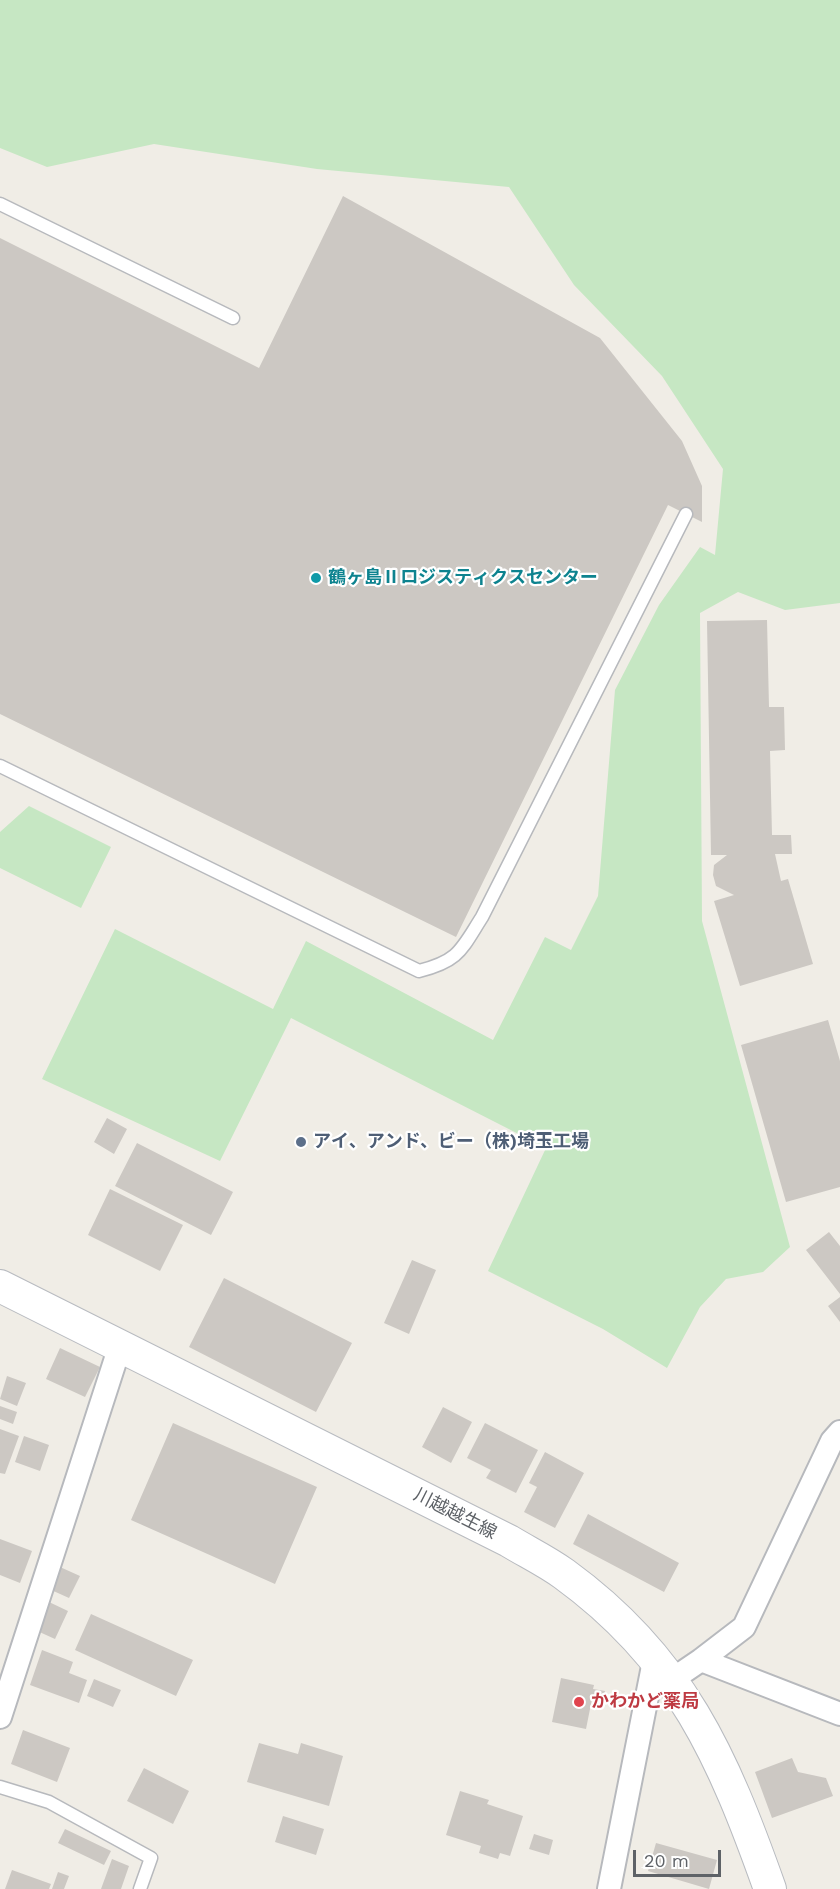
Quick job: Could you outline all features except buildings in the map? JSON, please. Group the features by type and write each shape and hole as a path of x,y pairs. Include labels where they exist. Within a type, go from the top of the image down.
{"main road":[{"name":"川越越生線","path":"0,1286 509,1541 571,1580 603,1606 664,1668 711,1742 748,1826 770,1889"}],"street":[{"path":"0,1717 10,1647 120,1346"},
{"path":"609,1889 664,1668 701,1660 744,1626 832,1441 840,1432"},
{"path":"701,1660 840,1714"}],"lane":[{"path":"0,204 233,318"},
{"path":"0,766 419,971 444,965 459,953 482,917 686,514"},
{"path":"0,1787 49,1802 151,1858 140,1889"}],"green space":[{"path":"0,0 840,0 840,603 785,610 738,592 700,613 702,921 790,1247 763,1272 726,1279 700,1307 667,1368 603,1329 488,1271 546,1148 291,1018 220,1161 42,1079 115,929 273,1009 306,941 493,1040 545,937 571,950 598,896 615,690 659,605 700,547 715,555 723,469 662,376 574,285 509,187 317,169 154,144 47,167 0,148"},
{"path":"29,806 111,847 81,908 0,868 0,832"}],"place":[{"name":"鶴ヶ島Ⅱロジスティクスセンター","path":"316,578"},
{"name":"アイ、アンド、ビー（株)埼玉工場","path":"301,1142"},
{"name":"かわかど薬局","path":"579,1702"}]}
